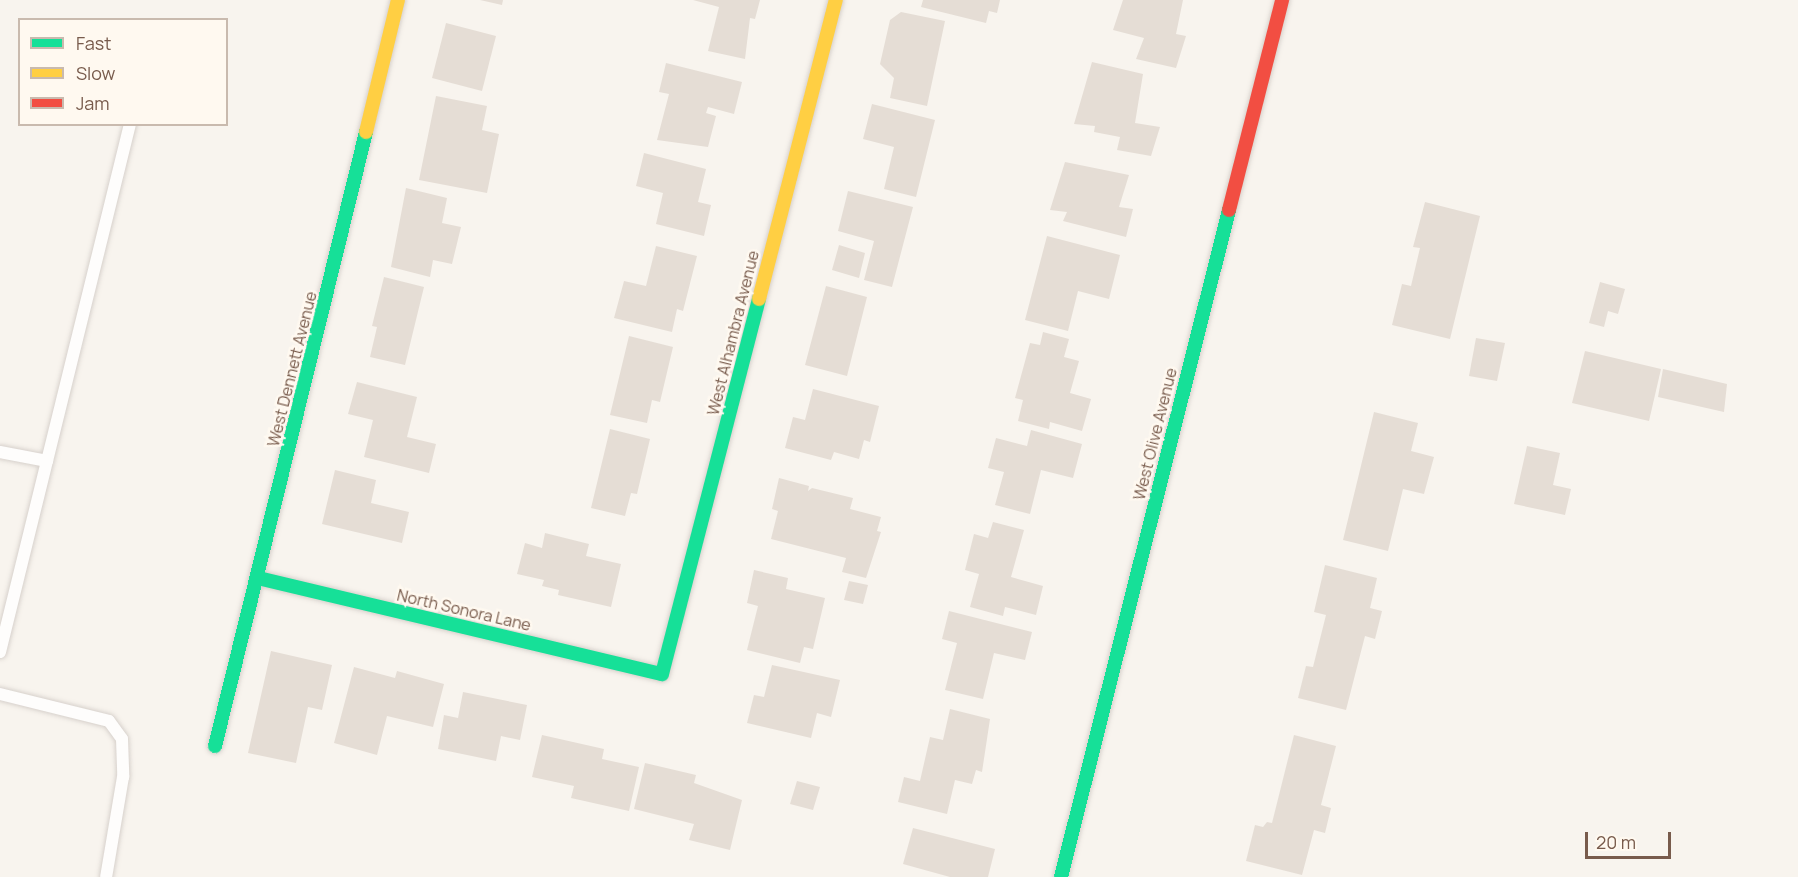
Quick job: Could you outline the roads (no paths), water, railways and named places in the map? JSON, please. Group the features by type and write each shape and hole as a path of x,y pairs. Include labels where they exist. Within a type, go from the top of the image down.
{"street":[{"name":"West Dennett Avenue","path":"215,746 398,0"},
{"name":"West Alhambra Avenue","path":"662,674 836,0"},
{"name":"West Olive Avenue","path":"1061,877 1282,0"},
{"name":"North Sonora Lane","path":"258,578 662,674"}],"lane":[{"path":"0,652 5,608 47,461 130,126"},
{"path":"0,452 47,461"},
{"path":"0,694 109,721 122,739 123,777 106,877"}]}
